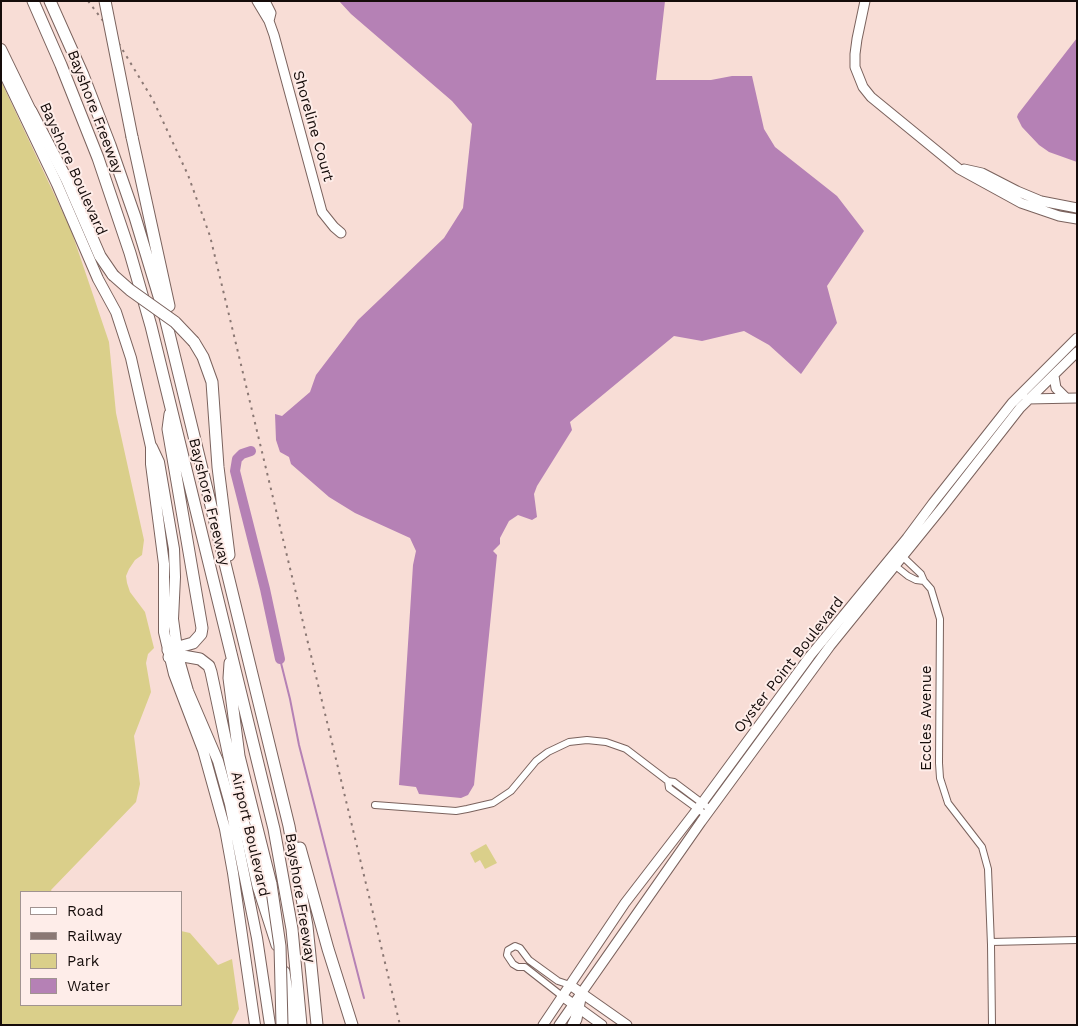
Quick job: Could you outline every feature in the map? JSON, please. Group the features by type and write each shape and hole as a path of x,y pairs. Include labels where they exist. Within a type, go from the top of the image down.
{"highway":[{"name":"Bayshore Freeway","path":"33,1 81,112 109,190 144,302 263,781 279,853 293,937 301,1025"},
{"name":"Bayshore Freeway","path":"50,1 83,75 116,161 145,249 170,338 284,802 297,866 309,943 317,1025"},
{"path":"106,1 132,137 166,292 170,338"},
{"path":"31,111 67,180 100,256 113,275 130,290 175,322 194,342 203,357 212,382 217,450 233,594"},
{"path":"171,408 168,429 202,628 201,634 193,643 173,652"},
{"path":"173,652 200,659 208,666 211,672 230,766 258,886 281,958 292,1025"},
{"path":"231,655 228,678 238,748 271,884 280,946 282,1025"},
{"path":"259,704 328,949 352,1025"},
{"path":"573,1025 575,1006 581,993"}],"main road":[{"name":"Bayshore Boulevard","path":"1,49 76,212 103,277 131,358 151,447 159,462 174,550 173,652"},
{"name":"Bayshore Boulevard","path":"1,68 54,177 98,279 111,303"},
{"name":"Airport Boulevard","path":"173,652 177,684 208,764 224,829 232,867 255,1025"},
{"name":"Airport Boulevard","path":"173,652 218,761 230,804 249,891 270,1025"}],"street":[{"name":"Shoreline Court","path":"257,1 269,21 322,212 341,233"},
{"name":"Shoreline Court","path":"265,1 271,13 269,21"},
{"path":"865,1 855,54 855,67 863,87 871,97 959,169 1021,203 1077,208"},
{"path":"1036,203 1060,216 1077,219"},
{"name":"Oyster Point Boulevard","path":"899,554 934,502 1019,395 1077,338"},
{"name":"Oyster Point Boulevard","path":"581,993 708,812 892,563 1029,400 1077,352"},
{"path":"1054,376 1056,388 1066,398"},
{"path":"1019,395 1029,400 1077,398"},
{"name":"Eccles Avenue","path":"899,554 922,574 924,581 931,589 940,619 940,778 948,803 982,847 988,869 992,1025"},
{"path":"892,563 908,576 924,581"},
{"name":"Oyster Point Boulevard","path":"543,1025 625,904 700,806 801,667 892,563"},
{"path":"375,805 456,811 493,803 511,791 536,761 548,752 569,742 599,740 626,749 668,781 674,782 708,812"},
{"path":"991,942 1077,940"},
{"path":"602,1025 525,967 518,967 512,964 507,955 508,950 516,946 520,948 529,960 558,981 570,985 627,1025"},
{"path":"525,967 528,965 529,960"},
{"path":"559,1025 575,1006"}],"green space":[{"path":"1,81 71,230 109,342 116,413 144,540 142,555 135,560 129,569 126,576 127,583 130,592 145,612 154,648 148,654 146,663 151,692 134,736 140,784 136,802 52,891 20,891 20,1006 182,1006 182,931 190,933 218,965 232,959 239,1009 231,1025 1,1025"},
{"path":"486,844 497,863 485,869 480,860 475,863 470,853"}],"water":[{"path":"339,1 665,1 656,80 711,80 732,76 752,76 764,129 775,147 837,196 864,231 827,286 837,323 801,374 769,345 744,331 702,341 674,336 570,422 572,430 537,486 534,494 537,517 532,520 518,515 509,521 500,538 500,544 493,551 497,555 474,785 468,795 461,798 419,794 416,787 399,785 413,565 416,551 410,538 355,513 329,497 291,464 289,457 280,452 276,440 275,414 282,416 310,392 316,375 358,320 444,238 463,208 472,124 452,101 351,14"},
{"path":"1077,38 1077,162 1049,152 1039,145 1022,127 1017,117"}],"waterway":[{"path":"251,451 242,454 237,459 235,471 265,589 280,659"},
{"path":"280,659 299,745 364,998"}],"railway":[{"path":"88,1 113,34 153,100 188,175 210,236 400,1025"}]}
